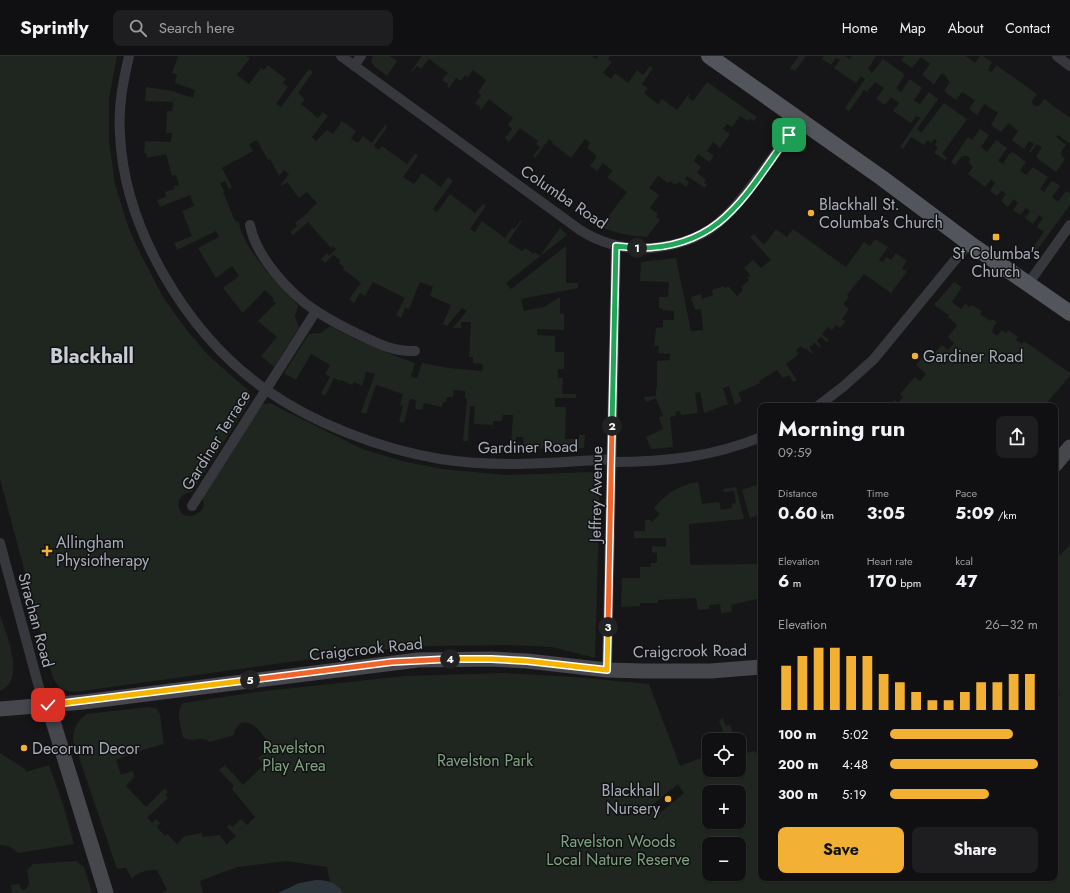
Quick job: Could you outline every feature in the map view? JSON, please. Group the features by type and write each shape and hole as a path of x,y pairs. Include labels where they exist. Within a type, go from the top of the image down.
{"main road":[{"path":"709,56 1070,313"}],"street":[{"name":"Gardiner Road","path":"129,56 121,99 120,134 126,180 140,223 159,266 188,313 221,351 266,390 302,411 342,430 373,442 407,452 440,459 475,463 512,465 612,460 650,461 683,459 724,450 758,438"},
{"name":"Columba Road","path":"341,56 580,230 594,239 616,246 632,248 664,247 680,243 708,231 730,213 743,198 800,120"},
{"path":"354,66 361,56"},
{"path":"1056,56 1070,66"},
{"path":"250,225 255,242 268,263 291,290 316,311 355,333 382,345 396,350 415,351"},
{"path":"1028,284 1070,225"},
{"path":"822,403 844,386 874,359 969,242"},
{"name":"Jeffrey Avenue","path":"607,670 616,246"},
{"name":"Gardiner Terrace","path":"192,506 316,311"},
{"path":"1058,461 1070,447"},
{"name":"Strachan Road","path":"0,543 46,705"},
{"name":"Craigcrook Road","path":"0,709 46,705 418,660 491,659 527,661 607,670 711,671 758,667"},
{"path":"46,705 106,893"}],"green space":[{"path":"0,56 117,56 109,99 109,140 115,184 128,226 137,247 163,297 186,329 209,356 249,391 251,397 250,401 192,492 185,494 180,498 179,509 182,514 187,516 194,515 202,510 204,505 202,497 263,404 270,403 362,449 402,461 442,469 506,475 594,473 600,480 595,658 552,647 508,645 433,646 376,650 75,692 64,690 57,685 53,678 0,479"},
{"path":"178,56 246,56 250,58 237,75 249,84 261,68 264,70 268,65 286,79 283,83 288,87 276,104 281,107 309,69 313,72 298,93 305,99 301,104 318,118 323,112 328,116 312,137 316,141 327,130 333,134 342,121 356,131 351,139 358,143 363,136 372,143 385,125 387,127 374,146 379,150 382,146 407,164 415,153 418,156 403,177 414,184 422,173 441,187 448,177 453,181 433,209 437,212 450,194 475,213 483,204 486,206 470,229 475,232 482,221 505,238 512,228 514,229 521,220 522,221 508,242 522,251 525,248 540,256 560,228 567,235 506,283 511,289 566,246 566,283 578,283 578,288 521,299 524,311 544,307 560,297 560,313 564,314 564,330 537,329 537,335 555,336 555,352 564,352 564,369 558,369 558,378 563,378 562,394 576,394 576,398 555,398 555,407 566,407 565,439 579,438 579,435 585,435 584,448 524,449 523,437 516,437 516,445 511,444 513,415 503,415 502,421 493,421 493,425 474,424 475,407 470,406 468,441 463,441 467,399 465,398 465,391 454,390 453,397 447,397 446,402 443,402 442,407 424,403 422,410 415,409 416,401 410,399 404,423 399,422 403,406 400,405 403,394 376,385 366,414 361,412 375,374 366,372 362,386 354,382 352,385 334,378 325,396 321,393 330,377 325,374 330,365 311,354 296,380 284,373 309,334 321,333 330,326 351,337 415,363 411,377 417,378 422,363 448,368 482,371 483,364 473,363 473,357 469,357 471,322 461,322 461,328 453,328 467,311 462,308 447,326 443,324 451,305 430,296 433,287 420,282 409,309 405,308 401,318 396,315 405,298 373,282 365,296 360,293 354,303 349,299 361,283 343,269 344,267 339,263 340,260 333,255 325,263 321,259 327,253 329,256 336,249 333,246 331,248 308,222 293,235 290,232 297,226 295,223 310,211 309,210 317,203 307,192 299,198 287,182 282,186 281,185 289,174 284,170 279,176 257,140 249,144 253,151 222,168 232,187 229,189 225,181 220,183 235,221 239,222 241,232 254,254 272,278 298,305 295,317 299,327 274,367 261,356 277,337 258,321 276,303 272,301 274,299 265,290 243,313 223,288 239,276 232,266 216,278 198,248 219,237 216,231 177,250 174,243 192,236 182,211 194,206 190,195 160,207 157,200 166,197 165,192 175,189 174,186 179,185 176,175 172,176 166,154 147,158 146,153 144,153 145,141 171,142 172,133 166,133 167,111 172,111 173,102 145,101 146,87 172,91 193,98 195,90 175,83 177,74 172,73"},
{"path":"373,56 390,56 397,61 387,76 374,66 371,61"},
{"path":"422,56 592,56 596,59 598,56 610,56 608,59 612,62 603,73 611,79 615,73 628,83 637,70 643,75 650,66 653,68 642,84 648,88 644,93 658,104 662,99 677,110 689,94 690,95 688,97 693,101 707,82 757,117 754,121 750,119 748,121 740,116 732,127 727,124 723,129 730,134 720,148 713,142 707,151 714,156 709,162 698,154 694,161 701,167 697,173 706,180 704,183 707,185 705,188 687,176 685,179 689,182 686,187 679,182 675,185 670,181 668,183 658,176 649,188 659,195 650,208 658,214 656,217 660,220 647,237 617,233 600,227 627,192 607,177 613,171 603,163 597,171 590,166 597,156 587,148 590,143 585,139 571,158 552,144 553,142 549,139 535,158 533,156 540,147 536,144 538,141 520,128 509,142 505,138 512,129 508,125 513,118 489,99 481,110 479,109 481,107 475,103 481,95 478,93 486,80 473,70 468,77 465,75 461,81 456,78 449,88 447,86 448,84 442,80 448,73 429,59 421,69 417,66 412,72 411,71"},
{"path":"799,56 806,56 795,71 790,68"},
{"path":"824,56 845,56 849,59 852,56 876,56 868,69 872,73 883,59 904,74 896,88 901,92 910,79 922,88 914,100 920,104 929,92 938,99 917,129 921,133 944,103 967,119 942,154 947,158 945,160 934,153 938,148 935,145 937,141 934,139 931,143 928,140 924,145 911,137 903,149 900,147 920,118 916,116 911,123 893,111 899,103 891,97 885,105 876,99 884,88 875,82 867,92 864,90 849,111 845,108 865,79 861,76 856,83 834,68 840,60 836,58 831,65 822,59"},
{"path":"905,56 966,56 975,63 980,56 983,56 992,62 988,70 992,72 996,65 1037,94 1032,101 1034,106 1039,106 1044,99 1070,118 1070,144 1058,135 1056,137 1066,145 1061,152 1065,159 1056,172 1037,158 1037,155 1042,147 1037,144 1031,152 1029,152 1034,144 1029,141 1024,149 1012,140 1018,131 1009,123 1001,132 991,125 998,113 984,104 977,115 969,109 975,100 962,92 956,100 944,91 950,82 947,77 942,73 934,84 922,75 930,64 921,57 912,68 901,60"},
{"path":"980,129 989,135 981,147 987,152 996,140 1007,148 998,161 1003,164 1009,154 1013,152 1026,162 1020,171 1026,175 1033,167 1048,177 1040,189 1044,192 1053,181 1060,186 1052,197 1058,202 1066,191 1070,193 1070,205 1035,253 1031,250 1044,232 1037,227 1043,218 1039,215 1033,224 1025,218 1030,211 1026,208 1020,215 1013,210 1018,203 1014,199 1008,207 1001,201 1006,194 1001,191 997,196 990,191 995,183 991,180 985,187 968,174 973,167 969,163 970,159 968,156 962,156 955,165 951,162 968,137 972,140"},
{"path":"776,229 787,237 793,229 846,267 864,242 870,246 875,239 888,247 879,260 883,262 886,257 891,260 896,253 907,261 902,268 907,272 891,293 864,274 847,295 849,297 843,304 849,309 842,319 846,321 840,328 836,325 832,330 828,327 822,334 829,340 827,342 821,337 817,340 821,347 820,348 815,343 809,347 813,353 812,354 806,348 804,349 801,346 796,350 798,355 786,364 797,380 793,382 789,375 783,378 777,370 759,381 760,383 738,393 742,401 735,405 729,386 723,388 728,405 704,413 700,392 695,393 698,413 681,415 680,411 675,412 676,416 670,417 673,447 651,449 646,437 663,429 659,417 663,416 656,398 646,402 644,397 656,396 657,361 670,360 670,354 658,353 659,346 654,346 656,328 663,327 663,320 674,320 674,311 659,308 659,297 668,297 669,282 640,281 641,262 676,258 691,331 703,330 701,309 695,310 691,297 701,294 702,299 713,295 712,290 724,286 725,289 728,286 737,296 743,290 741,287 749,280 747,277 751,276 744,268 753,260 761,268 771,260 750,237 754,234 764,245"},
{"path":"954,282 962,287 952,302 961,309 965,304 970,307 972,305 982,311 980,314 990,321 992,319 997,322 992,332 997,336 1002,330 1006,333 1008,330 1018,337 1016,340 1022,344 1024,341 1070,373 1070,376 1047,403 898,403 903,397 900,394 915,377 920,381 926,374 916,365 927,351 933,355 942,345 948,350 954,343 948,337 957,325 948,317 949,315 934,305"},
{"path":"698,482 702,504 719,502 721,510 732,508 732,504 736,503 734,491 724,492 723,489 736,487 744,519 689,524 690,565 758,564 758,599 731,605 732,612 721,613 720,604 709,605 709,609 698,610 696,598 658,600 658,603 640,603 640,606 621,607 622,578 640,578 640,567 651,567 651,563 657,562 657,553 652,552 652,546 666,547 666,538 634,538 634,531 645,531 645,521 648,519 652,522 660,514 654,508 668,494 684,486"},
{"path":"758,484 758,515 750,518 742,490"},
{"path":"1070,545 1070,893 332,893 327,867 286,861 237,867 205,879 200,881 203,893 162,893 167,890 157,870 140,873 132,879 126,868 117,869 73,740 76,725 87,714 149,707 157,709 160,714 164,744 139,751 116,760 121,775 133,771 134,777 126,786 146,807 165,788 168,792 165,795 168,798 147,818 152,823 156,819 160,823 157,827 165,836 167,834 177,844 185,836 202,833 202,837 219,835 227,844 236,836 227,827 230,824 232,827 241,819 247,825 255,817 232,789 234,786 219,770 225,765 243,785 264,765 258,758 271,746 261,733 249,723 240,724 235,730 234,735 210,742 203,739 186,739 183,737 179,719 179,710 183,703 265,691 405,676 505,673 574,677 649,684 680,766 702,758 702,777 746,777 746,753 755,751 756,753 758,752 758,881 1058,881 1058,698 1060,694 1058,689 1058,553 1060,555","holes":["678,784 684,793 660,813 656,809 649,814 646,810"]},
{"path":"0,615 10,644 13,667 12,677 8,685 0,691"},
{"path":"723,718 726,726 730,725 733,733 724,733 719,720"},
{"path":"0,753 25,769 26,772 49,765 63,804 74,844 18,853 10,847 0,845"},
{"path":"77,861 84,867 92,893 12,893 11,885 19,884 21,889 24,890 27,888 29,883 27,870 33,864"}],"shaded area":[{"path":"317,880 332,883 343,893 278,893 299,883"}],"place":[{"name":"Blackhall St. Columba's Church","path":"811,213"},
{"name":"St Columba's Church","path":"996,237"},
{"name":"Gardiner Road","path":"915,356"},
{"name":"Allingham Physiotherapy","path":"47,551"},
{"name":"Decorum Decor","path":"24,748"},
{"name":"Blackhall Nursery","path":"668,799"}],"district":[{"name":"Blackhall","path":"92,356"}],"route":[{"path":"48,705 83,702 392,662 418,660 491,659 527,661 607,670 616,246 632,248 664,247 680,243 708,231 730,213 743,198 789,135"}],"park label":[{"name":"Ravelston Play Area","path":"294,756"},
{"name":"Ravelston Park","path":"485,760"},
{"name":"Ravelston Woods Local Nature Reserve","path":"618,850"}]}
